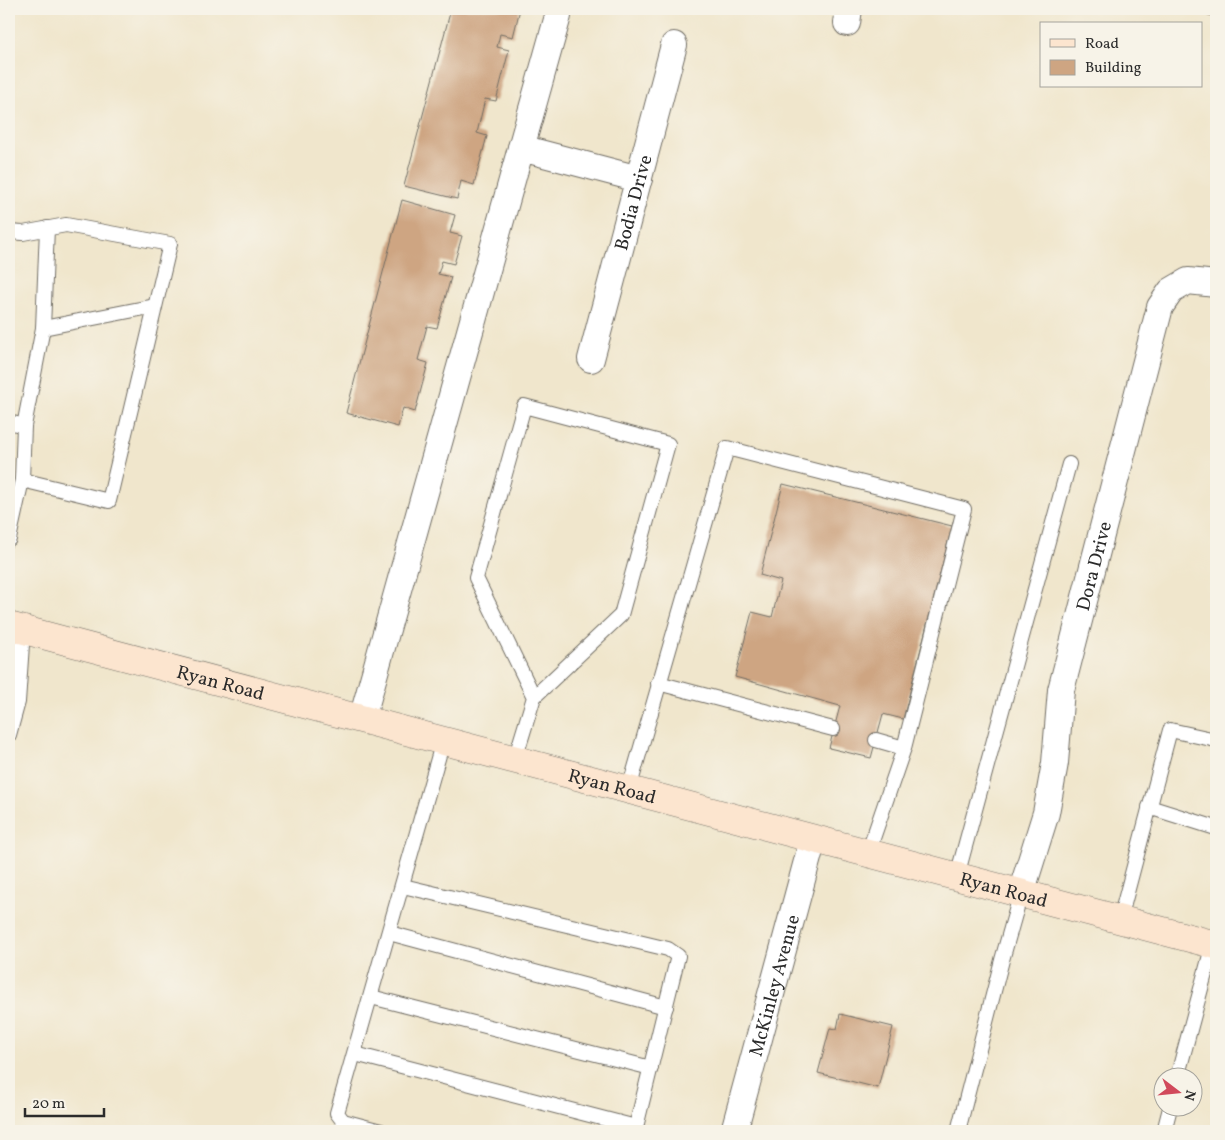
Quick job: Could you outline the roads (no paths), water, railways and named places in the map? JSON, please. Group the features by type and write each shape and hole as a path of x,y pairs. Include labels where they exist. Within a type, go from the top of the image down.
{"main road":[{"name":"Ryan Road","path":"16,628 1215,944"}],"street":[{"path":"362,719 558,16"},
{"name":"Bodia Drive","path":"591,360 674,46"},
{"path":"521,148 638,180"},
{"name":"Dora Drive","path":"1021,892 1046,813 1055,763 1061,690 1160,307 1171,291 1188,281 1216,284"},
{"name":"McKinley Avenue","path":"734,1131 813,839"}],"lane":[{"path":"9,232 66,226 170,244 109,500 22,480"},
{"path":"9,539 22,480 24,426 43,328 47,228"},
{"path":"43,328 155,306"},
{"path":"515,759 534,697 621,615 668,444 524,406 476,578 534,697"},
{"path":"9,422 24,426"},
{"path":"629,789 727,448 964,509 904,748 868,853"},
{"path":"957,876 1069,464"},
{"path":"9,735 18,702 16,628"},
{"path":"658,683 833,729"},
{"path":"1120,919 1170,730 1216,740"},
{"path":"876,740 904,748"},
{"path":"381,1131 343,1121 337,1113 443,741"},
{"path":"1149,807 1216,828"},
{"path":"355,1054 636,1129 678,956 668,949 403,886"},
{"path":"958,1131 1021,892"},
{"path":"389,933 666,1007"},
{"path":"1180,1068 1215,944"},
{"path":"371,997 651,1068"},
{"path":"1164,1131 1167,1118"}]}
